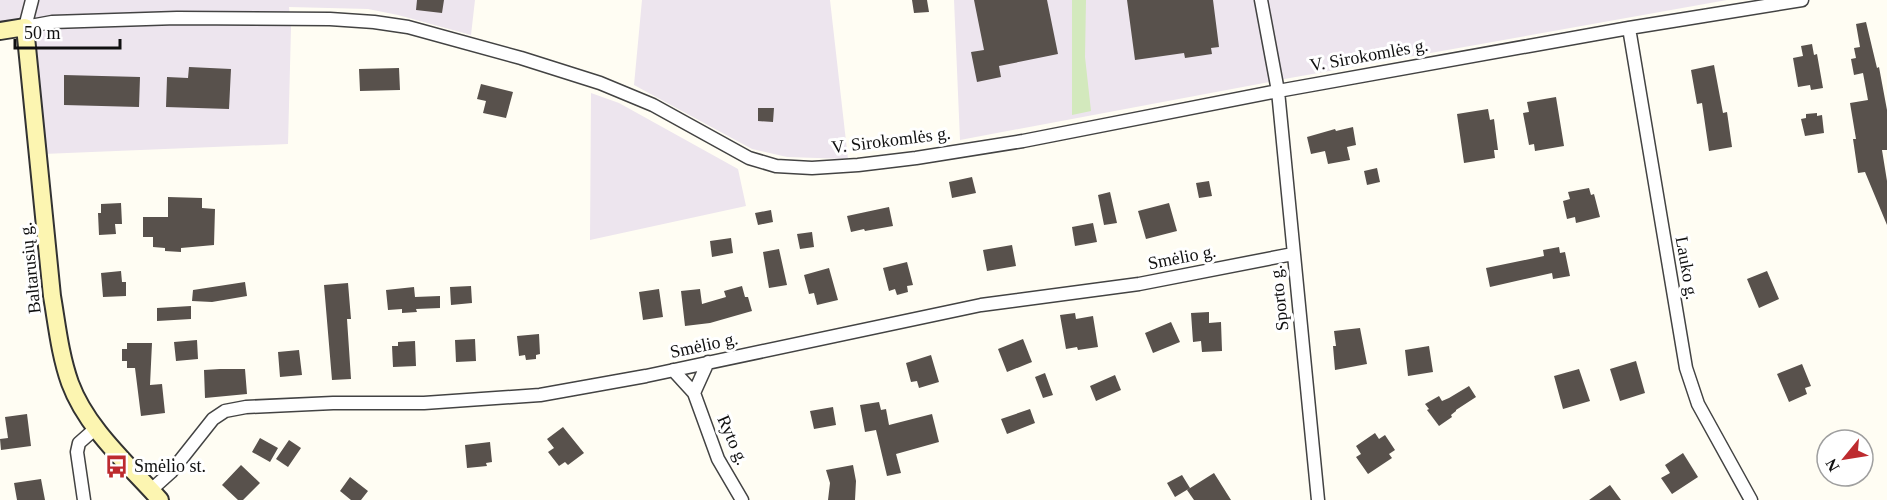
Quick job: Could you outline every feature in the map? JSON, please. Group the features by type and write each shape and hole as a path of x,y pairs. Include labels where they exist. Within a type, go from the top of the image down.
{"main road":[{"name":"V. Sirokomlės g.","path":"0,31 25,27"},
{"name":"Baltarusių g.","path":"25,27 52,296 70,383 82,408 96,428 155,495"}],"street":[{"name":"Baltarusių g.","path":"25,27 32,0"},
{"name":"Sporto g.","path":"1261,0 1278,91 1318,500"},
{"name":"V. Sirokomlės g.","path":"25,27 52,22 188,18 330,19 374,21 408,27 521,58 600,83 653,105 749,158 776,166 794,167 858,165 1034,139 1278,91 1629,28 1802,0"},
{"name":"Lauko g.","path":"1629,28 1686,369 1698,404 1751,500"},
{"name":"Smėlio g.","path":"155,495 213,419 225,411 246,407 333,403 424,403 540,395 673,370 975,306 1138,284 1293,254"},
{"path":"694,393 708,362"},
{"name":"Ryto g.","path":"673,370 694,393 718,459 742,500"},
{"path":"84,500 77,452 79,443 96,428"}],"shaded area":[{"path":"0,0 475,0 471,35 368,9 289,7 291,28 288,144 43,154 31,19 0,23"},
{"path":"642,0 830,0 848,159 787,157 752,149 634,85"},
{"path":"954,0 1727,0 960,140"},
{"path":"591,93 619,103 738,169 746,206 590,240"}],"green space":[{"path":"1072,0 1086,0 1085,57 1091,111 1072,115"}],"building":[{"path":"417,0 444,0 442,13 416,10"},
{"path":"912,0 927,0 929,12 914,13"},
{"path":"974,0 1047,0 1058,54 999,66 1001,77 977,82 971,52 984,50"},
{"path":"1127,0 1213,0 1219,47 1211,48 1212,54 1185,58 1184,53 1135,60"},
{"path":"1866,22 1877,68 1879,67 1887,110 1887,150 1882,150 1887,181 1887,225 1865,172 1858,173 1853,139 1856,139 1850,103 1868,100 1863,73 1854,75 1851,59 1856,58 1854,48 1860,47 1856,24"},
{"path":"1812,44 1814,55 1817,54 1823,88 1811,90 1810,85 1798,87 1793,58 1803,56 1801,46"},
{"path":"1714,65 1723,113 1727,112 1732,147 1709,151 1702,103 1697,104 1691,70"},
{"path":"189,67 231,69 229,109 166,107 167,77 188,78"},
{"path":"399,68 400,90 360,91 359,69"},
{"path":"64,75 140,77 139,107 64,105"},
{"path":"481,84 513,92 506,118 483,113 486,101 477,99"},
{"path":"1556,97 1564,146 1535,151 1534,144 1529,145 1523,113 1529,112 1527,102"},
{"path":"758,108 774,108 773,122 758,121"},
{"path":"1488,109 1490,120 1494,119 1498,150 1494,150 1495,158 1464,163 1457,114"},
{"path":"1817,113 1817,116 1822,115 1824,133 1805,136 1801,119 1806,118 1806,114"},
{"path":"1353,127 1356,145 1347,147 1350,160 1328,164 1325,151 1311,154 1307,137 1335,129 1336,131"},
{"path":"1377,168 1380,182 1367,185 1364,171"},
{"path":"972,177 976,193 952,198 949,182"},
{"path":"1209,181 1212,196 1199,198 1196,183"},
{"path":"1589,188 1591,195 1594,194 1600,217 1576,223 1575,217 1567,219 1563,201 1570,199 1568,192"},
{"path":"1110,192 1117,223 1104,225 1098,195"},
{"path":"168,197 202,198 202,208 215,209 214,245 181,248 181,252 165,251 165,248 153,247 153,237 143,237 143,217 168,217"},
{"path":"121,203 122,224 115,224 116,234 99,235 98,213 101,213 101,204"},
{"path":"1169,203 1177,231 1146,239 1138,211"},
{"path":"889,207 893,226 851,232 847,216"},
{"path":"771,210 773,222 758,225 755,213"},
{"path":"1093,223 1097,242 1075,246 1072,227"},
{"path":"812,232 814,247 800,249 797,234"},
{"path":"731,238 733,253 712,257 710,241"},
{"path":"1012,245 1016,266 987,271 983,250"},
{"path":"1559,247 1560,253 1565,252 1570,276 1553,279 1552,273 1490,287 1486,268 1544,256 1543,250"},
{"path":"779,249 787,285 769,288 763,252"},
{"path":"907,262 913,285 907,286 908,292 897,295 895,289 889,291 883,268"},
{"path":"829,268 838,300 817,305 814,293 809,294 804,275"},
{"path":"121,271 122,282 126,282 126,296 103,297 101,273"},
{"path":"1767,271 1779,299 1759,308 1747,279"},
{"path":"245,282 247,296 212,302 192,301 193,290"},
{"path":"348,283 351,319 347,319 351,379 332,380 324,285"},
{"path":"471,286 472,303 451,305 450,287"},
{"path":"742,286 752,311 710,323 685,326 681,291 700,289 702,304 726,297 724,291"},
{"path":"414,287 415,297 440,296 440,308 416,309 417,312 402,313 402,309 388,310 386,290"},
{"path":"659,289 663,317 643,320 639,292"},
{"path":"191,306 191,319 157,321 157,308"},
{"path":"1209,312 1209,323 1221,322 1222,351 1202,352 1201,341 1193,342 1191,313"},
{"path":"1075,313 1076,319 1093,316 1098,347 1066,349 1060,315"},
{"path":"1171,322 1180,342 1153,353 1145,333"},
{"path":"1360,328 1367,364 1335,370 1334,331"},
{"path":"539,334 540,354 536,355 536,359 526,360 525,355 519,356 517,336"},
{"path":"475,339 476,361 456,362 455,340"},
{"path":"1023,339 1032,362 1007,372 998,349"},
{"path":"197,340 198,359 176,361 174,342"},
{"path":"415,341 416,366 393,367 392,346 398,346 398,342"},
{"path":"127,343 152,343 150,385 162,384 165,413 141,416 135,368 127,368 127,361 122,361 122,349 127,349"},
{"path":"1429,346 1433,372 1408,376 1405,350"},
{"path":"299,350 302,375 280,377 278,352"},
{"path":"931,355 939,382 919,388 917,381 911,382 906,363"},
{"path":"1636,361 1645,393 1620,401 1610,369"},
{"path":"1802,364 1811,386 1805,388 1807,394 1789,402 1777,374"},
{"path":"245,369 247,394 205,398 204,370"},
{"path":"1579,369 1590,401 1563,409 1554,376"},
{"path":"1045,373 1053,395 1043,398 1035,377"},
{"path":"1115,375 1121,390 1096,401 1090,386"},
{"path":"1469,386 1476,397 1456,410 1451,415 1452,417 1439,426 1425,404 1439,396 1442,401"},
{"path":"879,402 881,410 886,409 889,425 932,414 939,442 896,454 901,473 887,476 876,430 865,432 860,405"},
{"path":"833,407 836,425 814,429 810,411"},
{"path":"1030,409 1035,423 1007,434 1001,419"},
{"path":"27,414 31,446 1,450 0,439 8,438 5,417"},
{"path":"563,427 584,453 568,465 565,462 559,466 548,452 554,448 547,439"},
{"path":"1375,433 1379,439 1385,435 1395,450 1389,454 1392,458 1368,474 1356,457 1361,454 1356,446"},
{"path":"260,438 278,448 270,462 252,452"},
{"path":"289,440 301,448 288,467 276,459"},
{"path":"490,442 492,462 486,463 487,466 467,468 465,445"},
{"path":"1683,453 1698,477 1672,494 1661,478 1670,473 1665,465"},
{"path":"241,465 260,483 243,500 238,500 222,485"},
{"path":"853,465 856,481 855,500 828,500 830,483 826,470"},
{"path":"1214,473 1231,500 1194,500 1187,490"},
{"path":"1182,475 1190,488 1175,497 1167,483"},
{"path":"350,477 368,491 361,500 351,500 340,491"},
{"path":"41,479 45,500 17,500 14,483"},
{"path":"1610,485 1621,500 1589,500"}],"place":[{"name":"Smėlio st.","path":"116,466"}]}
